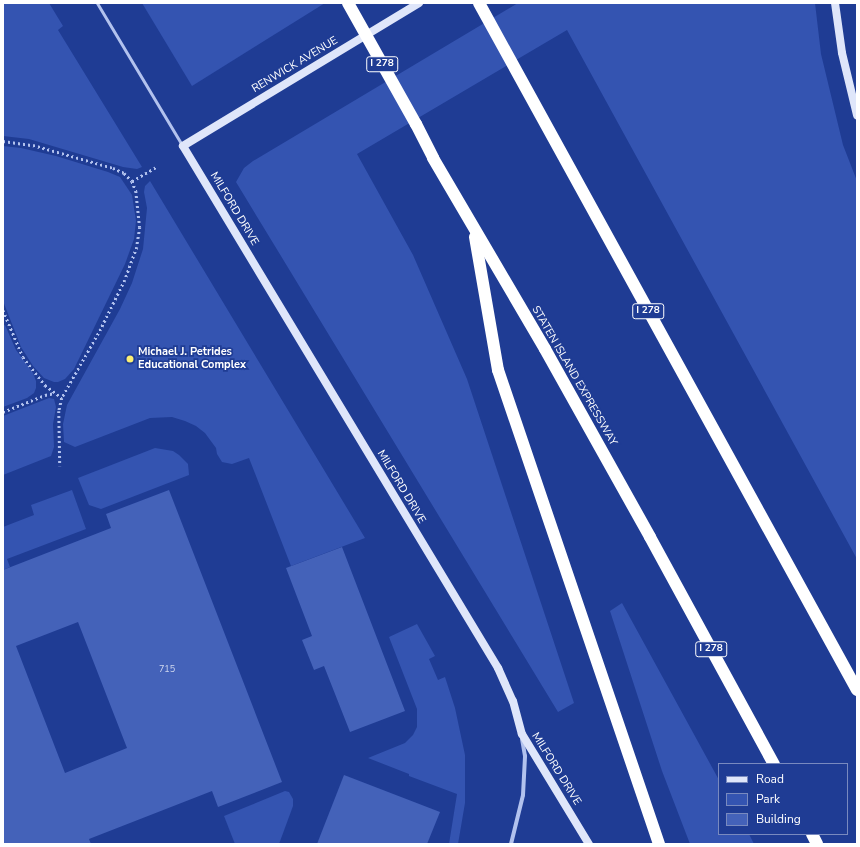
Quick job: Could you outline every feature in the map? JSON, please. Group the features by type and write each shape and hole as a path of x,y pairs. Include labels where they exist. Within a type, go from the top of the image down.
{"highway":[{"name":"STATEN ISLAND EXPRESSWAY","path":"348,3 416,124 433,158 584,419 773,763"},
{"name":"I 278","path":"479,3 857,690"},
{"path":"473,228 498,370 659,844"},
{"path":"813,835 818,844"}],"street":[{"name":"RENWICK AVENUE","path":"183,146 420,3"},
{"path":"835,3 842,53 857,115"},
{"name":"MILFORD DRIVE","path":"183,146 498,668 513,702 522,734 589,844"},
{"path":"511,844 523,795 525,756 522,734"}],"lane":[{"path":"97,3 183,146"}],"path":[{"path":"3,141 33,146 113,168 124,173 132,181 136,191 139,207 140,227 137,247 125,280 101,329 62,398 59,411 60,466"},
{"path":"132,181 156,167"},
{"path":"3,310 23,357 54,393 62,398"},
{"path":"3,321 7,320"},
{"path":"3,412 45,395 54,393"}],"green space":[{"path":"3,3 49,3 63,26 58,30 142,167 137,169 123,167 29,139 3,136"},
{"path":"142,3 325,3 192,86"},
{"path":"518,3 815,3 821,54 843,145 857,181 857,559 567,30 357,154 413,255 467,379 574,703 558,712 236,182 244,168 253,161"},
{"path":"3,146 21,148 56,156 108,172 120,177 132,195 136,221 134,239 125,264 74,369 65,379 58,382 44,378 33,366 21,347 3,301"},
{"path":"150,181 365,538 291,566 249,458 232,464 222,462 217,454 216,448 205,433 196,426 185,421 172,417 150,418 75,447 64,442 63,424 67,405 120,309 132,283 143,249 147,208 144,192 145,186"},
{"path":"5,325 16,350 33,373 36,381 36,388 34,393 27,398 3,407 3,326"},
{"path":"49,398 54,399 56,407 53,424 54,447 51,456 3,475 3,416"},
{"path":"155,448 173,451 179,455 188,464 189,475 101,509 89,505 78,478"},
{"path":"72,490 86,529 7,559 10,567 3,570 3,527 34,515 31,505"},
{"path":"622,603 718,778 718,835 750,835 754,844 690,844 662,771 610,611"},
{"path":"417,624 435,656 429,659 438,680 445,677 455,708 465,755 465,803 458,844 449,844 457,794 409,776 409,774 368,758 405,743 413,735 417,727 417,709 389,637"},
{"path":"285,791 289,792 293,799 293,806 279,844 235,844 224,816"}],"building":[{"path":"169,490 282,782 218,807 212,791 89,839 91,844 3,844 3,570 111,528 106,514","holes":["78,622 127,748 65,773 16,646"]},
{"path":"342,547 405,711 350,732 324,666 314,670 302,640 312,636 286,568"},
{"path":"344,775 440,812 427,844 317,844"}],"place":[{"name":"Michael J. Petrides Educational Complex","path":"130,359"}]}
